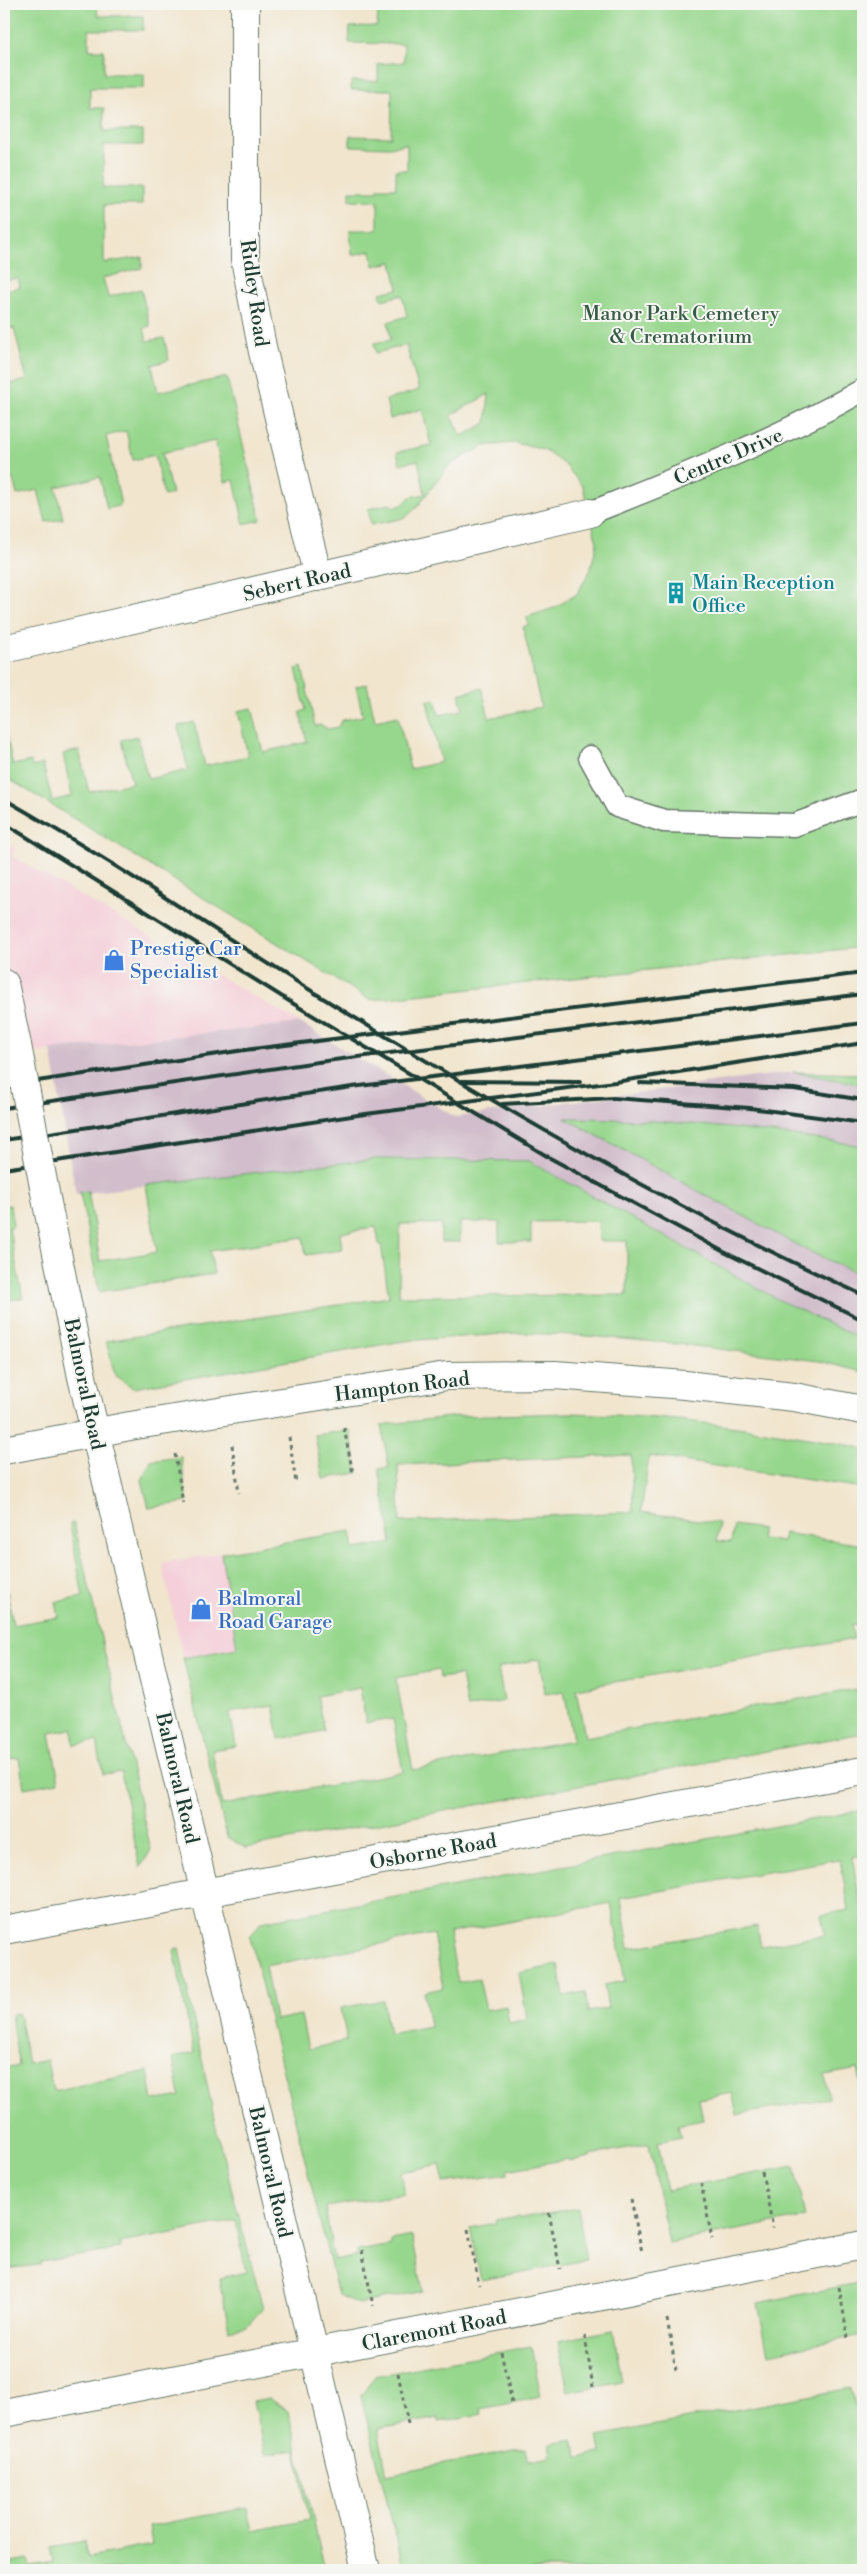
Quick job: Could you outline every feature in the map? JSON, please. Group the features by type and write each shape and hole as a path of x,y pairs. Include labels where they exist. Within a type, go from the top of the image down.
{"street":[{"name":"Ridley Road","path":"246,4 245,259 263,352 318,577"},
{"name":"Sebert Road","path":"4,649 590,513"},
{"name":"Balmoral Road","path":"4,983 95,1433 366,2570"},
{"name":"Hampton Road","path":"4,1450 95,1433 446,1376 555,1375 686,1384 794,1397 863,1410"},
{"name":"Osborne Road","path":"4,1930 863,1771"},
{"name":"Claremont Road","path":"4,2413 863,2245"}],"lane":[{"name":"Centre Drive","path":"590,513 723,460 809,421 863,390"},
{"path":"590,757 617,806 664,821 794,825 863,800"}],"path":[{"path":"343,1423 353,1474"},
{"path":"288,1431 296,1484"},
{"path":"232,1440 239,1493"},
{"path":"174,1448 183,1503"},
{"path":"762,2172 774,2232"},
{"path":"701,2184 712,2244"},
{"path":"631,2198 643,2258"},
{"path":"549,2213 561,2273"},
{"path":"468,2229 480,2289"},
{"path":"362,2250 374,2310"},
{"path":"838,2280 848,2338"},
{"path":"665,2313 676,2370"},
{"path":"584,2329 593,2387"},
{"path":"500,2345 512,2403"},
{"path":"397,2366 408,2424"}],"shaded area":[{"path":"4,843 15,849 12,856 300,1023 4,1056"},
{"path":"300,1023 455,1117 793,1072 863,1074 863,1340 781,1301 529,1161 376,1159 76,1194 51,1050"},
{"path":"221,1553 237,1648 183,1658 162,1563"}],"green space":[{"path":"4,4 97,4 98,16 143,16 143,30 89,30 89,50 104,50 104,74 144,74 144,88 90,88 90,108 104,108 104,131 143,131 143,145 104,145 103,188 142,188 142,205 104,205 104,263 142,257 142,268 103,278 108,297 141,289 150,326 144,328 147,341 164,338 169,360 152,365 158,392 227,377 261,520 244,524 234,480 225,482 215,441 162,453 172,494 164,496 155,455 133,460 126,431 106,436 121,505 107,509 100,477 56,487 63,519 46,522 38,490 17,495 13,479 4,481 4,385 27,380 14,328 4,330 4,291 20,287 18,278 4,281"},
{"name":"Manor Park Cemetery & Crematorium","path":"396,4 863,4 863,947 370,1000 4,776 4,726 13,765 31,761 32,767 43,764 52,801 72,796 63,754 79,750 89,792 132,783 121,740 137,736 148,779 188,770 178,726 194,722 205,766 248,756 238,711 252,708 263,752 307,742 300,712 306,710 296,669 302,667 315,726 321,725 328,729 338,727 342,720 363,716 356,686 367,684 375,721 398,716 410,769 441,762 427,701 435,699 439,715 463,710 459,694 482,688 489,718 541,707 523,627 528,625 527,617 554,608 577,594 590,571 597,543 583,487 566,466 544,450 515,443 484,446 449,465 418,506 405,518 371,525 368,509 389,504 394,507 402,505 410,497 425,494 418,460 400,464 397,452 431,445 422,409 390,419 386,400 419,390 406,345 376,353 374,343 391,340 388,322 407,316 402,295 382,300 380,293 398,289 392,262 374,266 371,251 352,255 350,230 378,230 378,201 350,200 350,191 378,191 378,188 396,188 396,170 407,170 407,144 390,147 350,146 350,136 391,137 392,90 351,90 351,81 378,81 378,64 404,62 404,44 349,43 350,27 377,26 378,8 396,9","holes":["489,394 486,423 462,436 451,415"]},
{"path":"793,1072 863,1074 863,1085"},
{"path":"565,1118 640,1120 715,1126 863,1146 863,1276 806,1250"},
{"path":"376,1159 529,1161 781,1301 863,1340 863,1372 819,1361 669,1343 575,1335 517,1333 404,1341 133,1388 115,1375 106,1341 389,1297 381,1245 379,1244 376,1227 340,1233 342,1250 306,1255 303,1237 210,1251 214,1274 99,1292 80,1192 88,1191 100,1261 157,1252 146,1185","holes":["598,1221 599,1241 627,1241 627,1295 399,1296 400,1224 441,1224 441,1242 460,1242 460,1222 499,1222 499,1242 531,1242 531,1222"]},
{"path":"10,1205 13,1225 9,1228 23,1298 4,1301 4,1206"},
{"path":"570,1413 644,1417 754,1429 863,1448 863,1488 649,1456 641,1512 719,1523 717,1541 731,1542 734,1525 762,1529 761,1539 782,1542 784,1533 863,1545 863,1623 851,1625 854,1639 576,1689 585,1737 862,1688 859,1671 863,1670 863,1733 246,1848 227,1837 183,1658 237,1648 221,1553 351,1531 354,1549 392,1543 379,1469 389,1467 381,1425 458,1416","holes":["631,1455 633,1512 400,1522 398,1465","539,1659 545,1694 564,1691 573,1740 413,1770 396,1678 439,1670 440,1678 461,1675 467,1708 504,1701 498,1668","360,1688 366,1723 393,1719 403,1772 222,1805 212,1750 236,1746 230,1712 273,1705 279,1739 324,1731 317,1696"]},
{"path":"350,1430 358,1473 323,1479 315,1435"},
{"path":"181,1457 187,1502 149,1508 142,1480 151,1461"},
{"path":"74,1523 151,1850 140,1868 121,1772 103,1774 97,1741 74,1745 72,1729 50,1733 59,1782 24,1788 19,1758 4,1760 4,1592 7,1591 13,1625 59,1617 56,1602 83,1597 70,1524"},
{"path":"863,1810 863,1855 852,1857 861,1907 863,1907 863,2091 858,2069 825,2075 829,2098 737,2115 732,2093 699,2099 703,2120 678,2125 681,2137 658,2142 667,2190 794,2166 805,2217 669,2243 649,2144 590,2155 590,2157 569,2161 568,2159 507,2170 508,2174 444,2183 440,2164 401,2172 405,2194 325,2207 334,2261 358,2256 357,2251 391,2245 391,2240 412,2236 423,2291 358,2304 338,2295 250,1937 261,1922","holes":["840,1859 849,1910 821,1915 825,1935 761,1946 757,1926 629,1948 621,1898","611,1903 625,1981 604,1985 608,2008 588,2012 585,1992 564,1996 558,1965 519,1973 527,2019 509,2023 506,2006 486,2010 479,1979 458,1983 449,1933","433,1934 443,1988 424,1992 430,2026 389,2034 383,2000 341,2008 347,2041 308,2049 301,2015 275,2020 265,1966"]},
{"path":"179,1949 218,2137 263,2308 247,2326 229,2330 220,2278 246,2272 236,2221 120,2243 121,2249 40,2262 40,2265 4,2269 4,2069 19,2066 11,2015 19,2014 28,2064 47,2060 53,2091 148,2071 153,2101 180,2096 173,2058 194,2053 174,1950"},
{"path":"578,2208 586,2260 481,2280 470,2228 496,2223 495,2220 519,2216 520,2218"},
{"path":"863,2282 863,2335 768,2354 758,2303"},
{"path":"613,2330 622,2381 568,2392 558,2341"},
{"path":"531,2346 541,2397 481,2409 482,2414 438,2422 438,2418 378,2429 387,2475 525,2449 528,2460 552,2456 550,2444 573,2440 577,2457 601,2453 598,2436 851,2388 855,2406 863,2405 863,2570 404,2570 361,2396 375,2376"},
{"path":"269,2398 288,2411 325,2570 4,2570 4,2555 6,2563 28,2559 30,2567 53,2563 50,2547 85,2541 88,2557 152,2545 149,2526 247,2508 252,2531 309,2520 296,2450 265,2455 253,2401"}],"railway":[{"path":"4,799 129,874 334,1005 528,1121 727,1229 863,1295"},
{"path":"4,823 297,1006 550,1158 724,1252 863,1320"},
{"path":"4,1086 245,1050 863,973"},
{"path":"4,1108 318,1062 863,994"},
{"path":"4,1140 352,1087 863,1023"},
{"path":"4,1169 358,1115 615,1082 863,1043"},
{"path":"462,1081 580,1082"},
{"path":"640,1083 794,1089 863,1100"},
{"path":"502,1104 613,1098 750,1108 863,1123"}],"place":[{"name":"Main Reception Office","path":"676,593"},
{"name":"Prestige Car Specialist","path":"114,960"},
{"name":"Balmoral Road Garage","path":"201,1609"}]}
